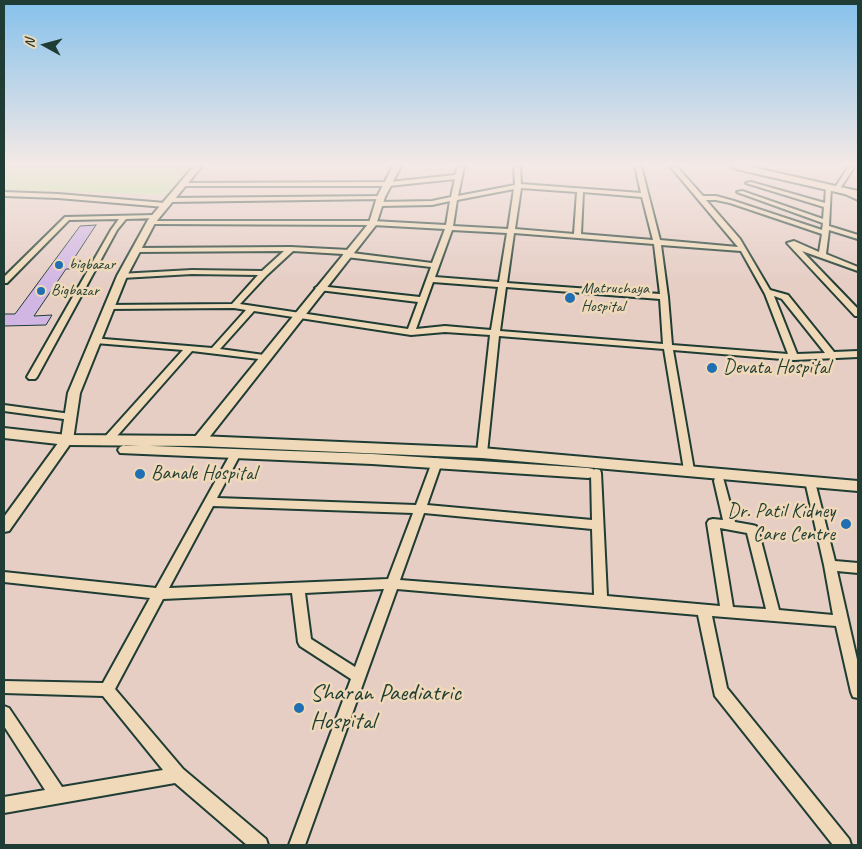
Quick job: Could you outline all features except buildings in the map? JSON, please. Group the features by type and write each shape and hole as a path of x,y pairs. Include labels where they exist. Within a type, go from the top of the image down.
{"main road":[{"path":"4,433 64,444 199,441 482,454 811,485 858,493"},
{"path":"4,440 235,455 437,462 596,473 690,474 719,481 858,486"}],"street":[{"path":"4,527 64,444 71,418 74,393 108,307 122,276 153,220 165,206"},
{"path":"199,441 373,223 378,206"},
{"path":"411,332 449,227 453,206"},
{"path":"482,454 495,333 515,206"},
{"path":"578,236 579,206"},
{"path":"648,206 657,243 668,348 690,474"},
{"path":"709,206 738,240 767,291 794,357"},
{"path":"745,206 858,237"},
{"path":"773,206 826,228"},
{"path":"822,255 828,206"},
{"path":"4,281 66,218 124,217 153,220 373,223 512,231 742,249"},
{"path":"32,377 114,230 124,217"},
{"path":"858,268 791,244 858,314"},
{"path":"137,250 291,249 348,253 434,265"},
{"path":"234,306 264,273 291,249"},
{"path":"122,276 192,272 264,273"},
{"path":"430,279 664,297"},
{"path":"320,288 422,300"},
{"path":"767,291 785,297 832,356"},
{"path":"108,307 234,306 411,332 445,328 794,357 858,354"},
{"path":"214,352 252,309"},
{"path":"95,340 190,348 264,358"},
{"path":"106,442 190,348"},
{"path":"4,408 71,418"},
{"path":"107,690 235,455"},
{"path":"296,845 437,462"},
{"path":"596,473 601,601"},
{"path":"719,481 730,526"},
{"path":"811,485 830,565 840,621 858,692"},
{"path":"209,502 420,510 598,525"},
{"path":"727,612 713,523 752,529 774,615"},
{"path":"830,565 858,568"},
{"path":"4,577 159,594 393,584 840,621"},
{"path":"298,588 305,642 359,676"},
{"path":"704,610 720,691 843,845"},
{"path":"4,687 107,690 176,775 260,845"},
{"path":"4,713 57,794"},
{"path":"4,805 57,794 176,775"}],"place":[{"name":"bigbazar","path":"59,265"},
{"name":"Bigbazar","path":"41,291"},
{"name":"Matruchaya Hospital","path":"570,298"},
{"name":"Devata Hospital","path":"712,368"},
{"name":"Banale Hospital","path":"140,474"},
{"name":"Dr. Patil Kidney Care Centre","path":"846,524"},
{"name":"Sharan Paediatric Hospital","path":"299,708"}]}
